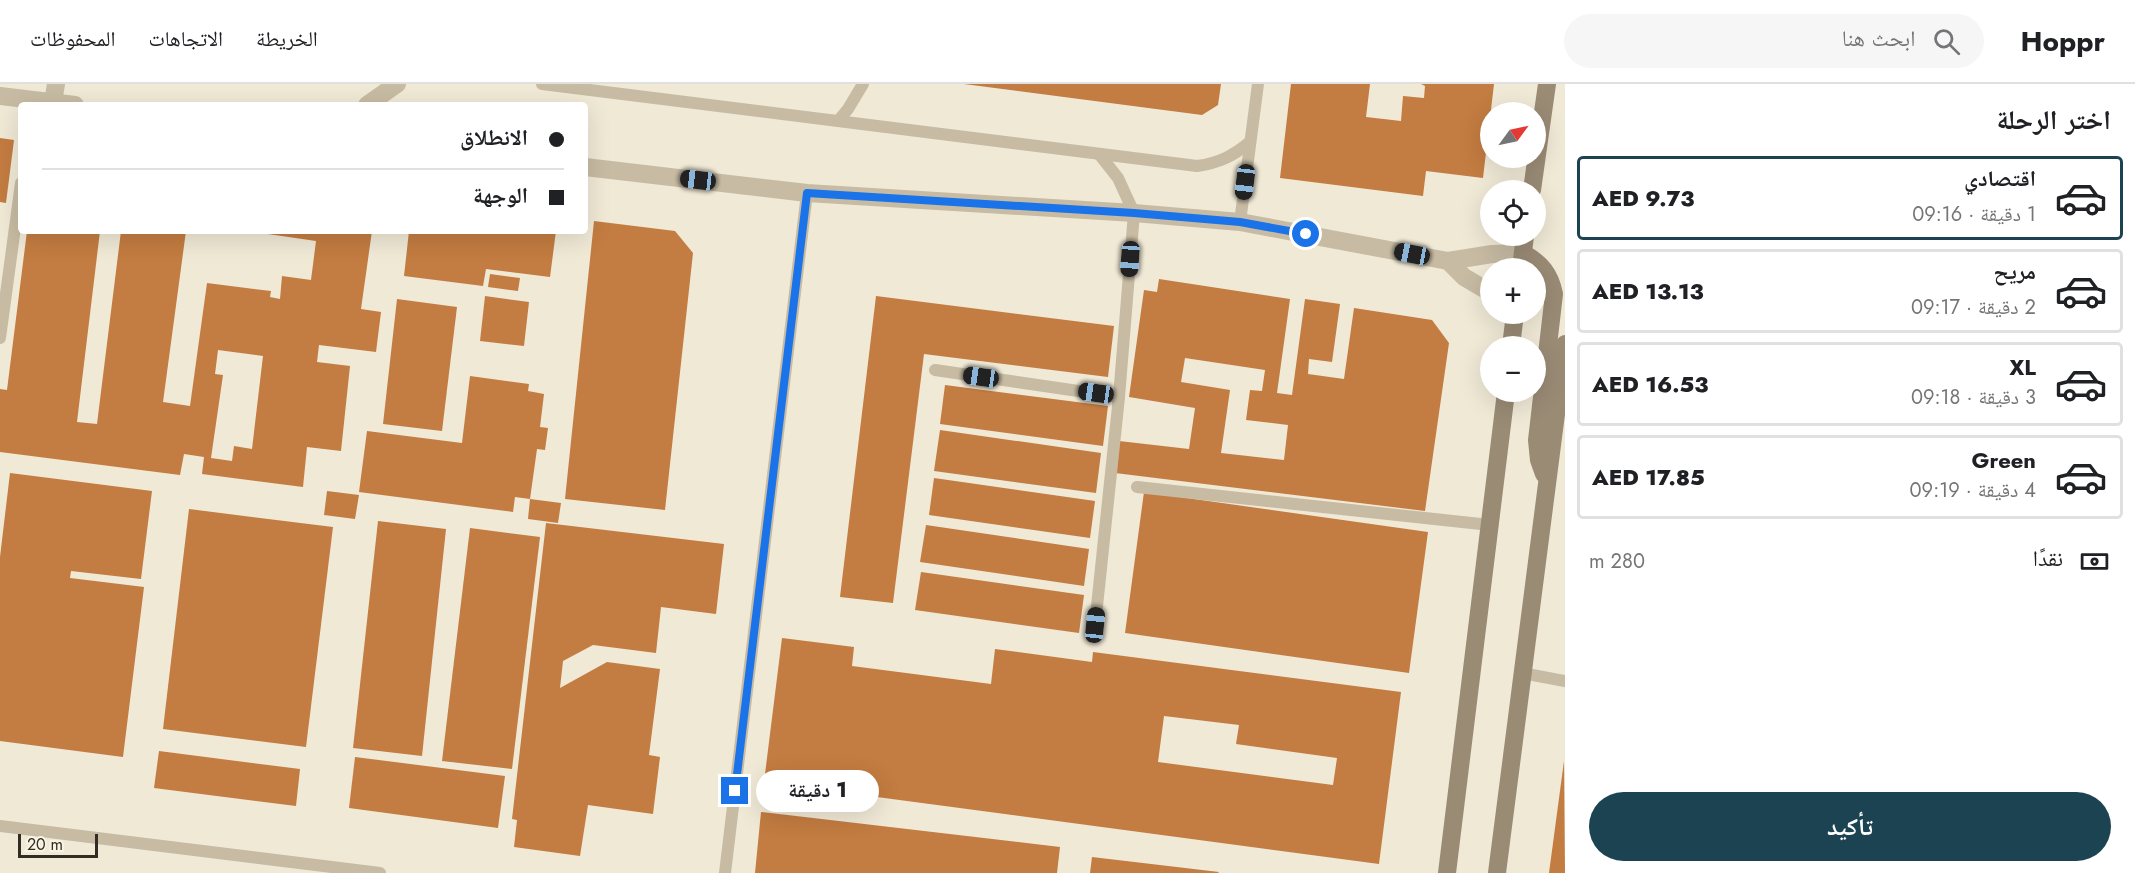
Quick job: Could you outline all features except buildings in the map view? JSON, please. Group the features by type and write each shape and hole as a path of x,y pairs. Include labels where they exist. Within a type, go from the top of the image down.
{"main road":[{"path":"1533,180 1546,84"},
{"path":"1523,252 1547,274 1554,294 1537,440 1539,460 1546,478"},
{"path":"1497,873 1565,344"},
{"path":"1447,873 1505,402"}],"street":[{"path":"371,102 398,84"},
{"path":"34,102 54,93 70,102"},
{"path":"0,96 27,102"},
{"path":"588,166 807,193 1134,213 1240,222 1448,261 1523,252"},
{"path":"1448,261 1464,277 1480,286"}],"lane":[{"path":"542,84 1197,166 1222,161 1250,142"},
{"path":"838,121 863,84"},
{"path":"1240,222 1258,84"},
{"path":"1095,625 1119,397 1134,213 1118,178 1099,154"},
{"path":"725,873 807,193"},
{"path":"0,338 18,205"},
{"path":"935,370 1119,397"},
{"path":"1137,487 1490,525"},
{"path":"1522,673 1565,681"},
{"path":"0,826 380,873"}],"route":[{"path":"735,791 807,193 1134,213 1240,222 1306,234"}]}
